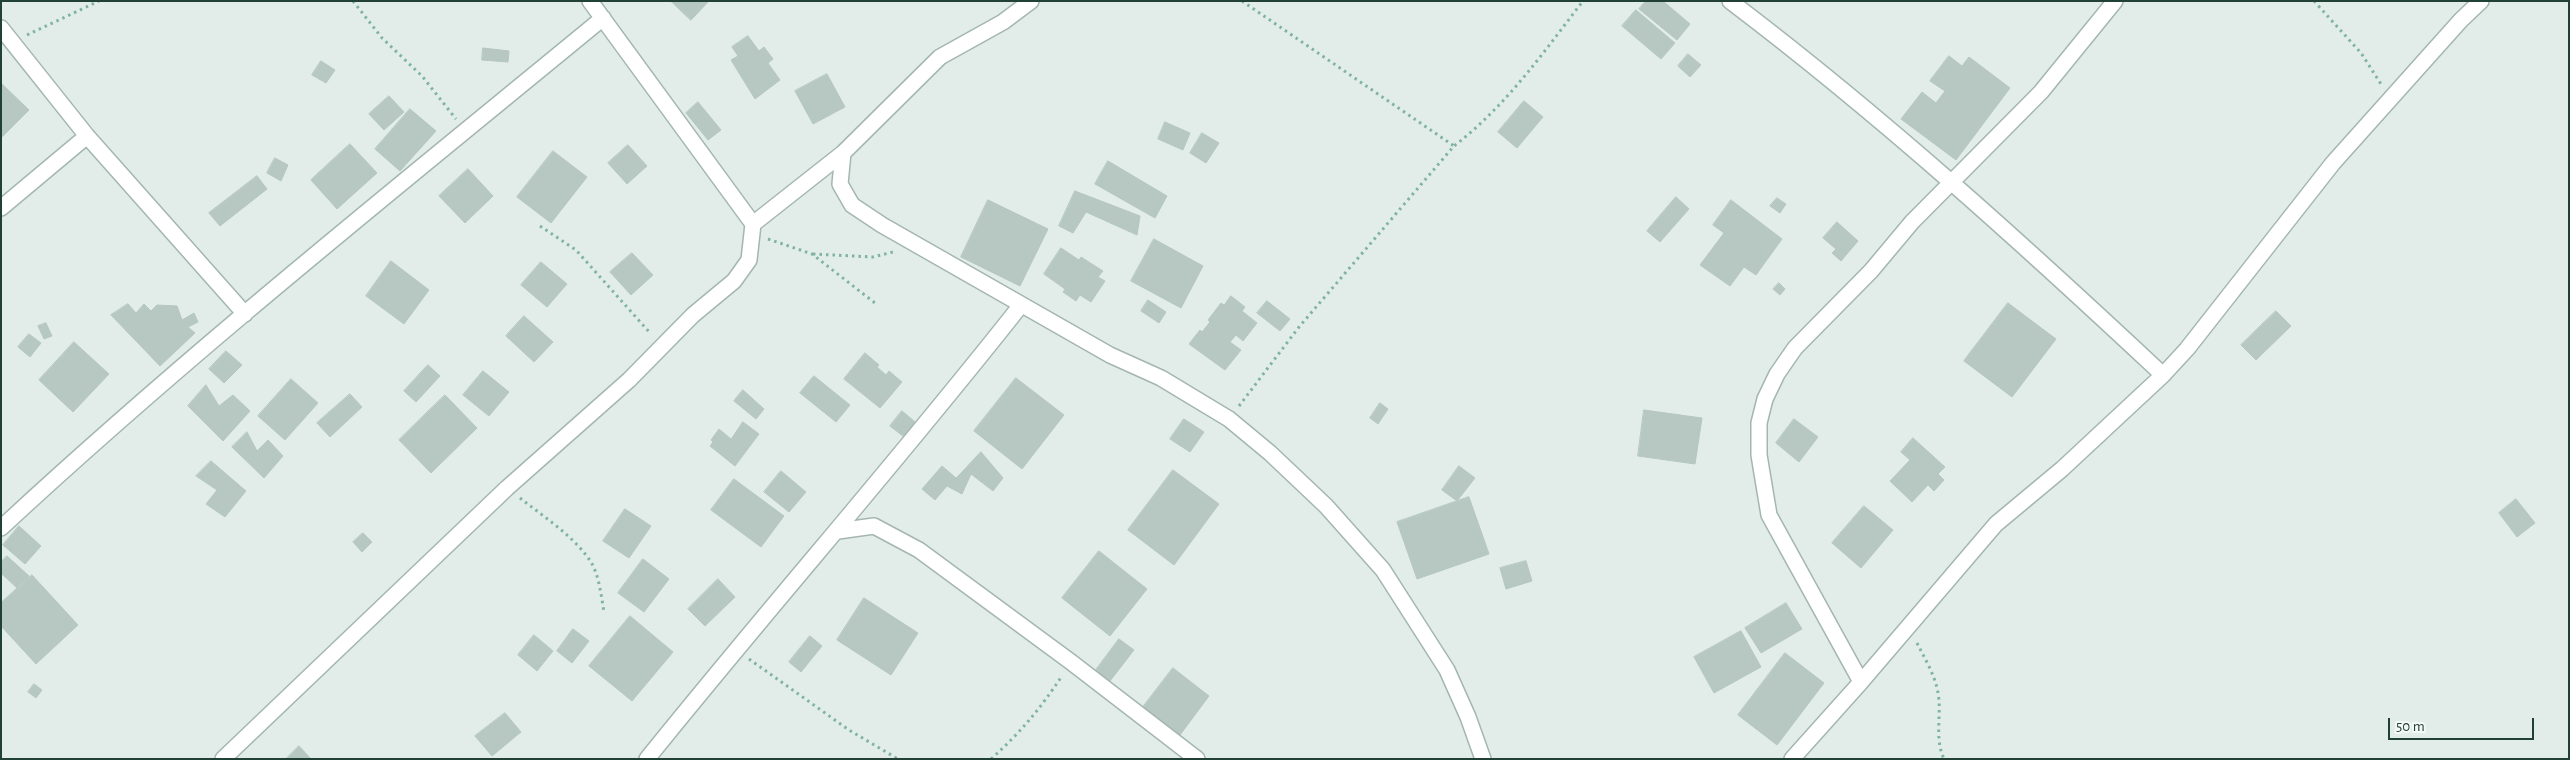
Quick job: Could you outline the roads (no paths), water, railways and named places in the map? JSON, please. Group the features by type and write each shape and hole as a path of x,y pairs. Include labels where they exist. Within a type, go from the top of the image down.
{"street":[{"path":"590,1 753,230"},
{"path":"223,759 507,488 630,380 693,315 734,281 749,260 753,230 843,153 940,57 1003,22 1031,1"},
{"path":"1730,1 1794,50 1952,183 2163,375"},
{"path":"1861,682 1769,515 1759,455 1759,423 1765,399 1777,374 1795,348 1871,271 1912,222 2041,92 2115,1"},
{"path":"1792,759 1861,682 1996,524 2062,469 2163,375 2222,305 2333,163 2461,20 2481,1"},
{"path":"1,528 89,447 245,314 603,18"},
{"path":"1,28 87,136 245,314"},
{"path":"1,208 87,136"},
{"path":"843,153 840,184 852,205 1110,355 1161,378 1229,419 1270,453 1326,506 1383,570 1447,670 1468,717 1483,759"},
{"path":"647,759 735,649 838,531 1022,305"},
{"path":"838,531 874,526 919,550 1071,662 1197,759"}]}
